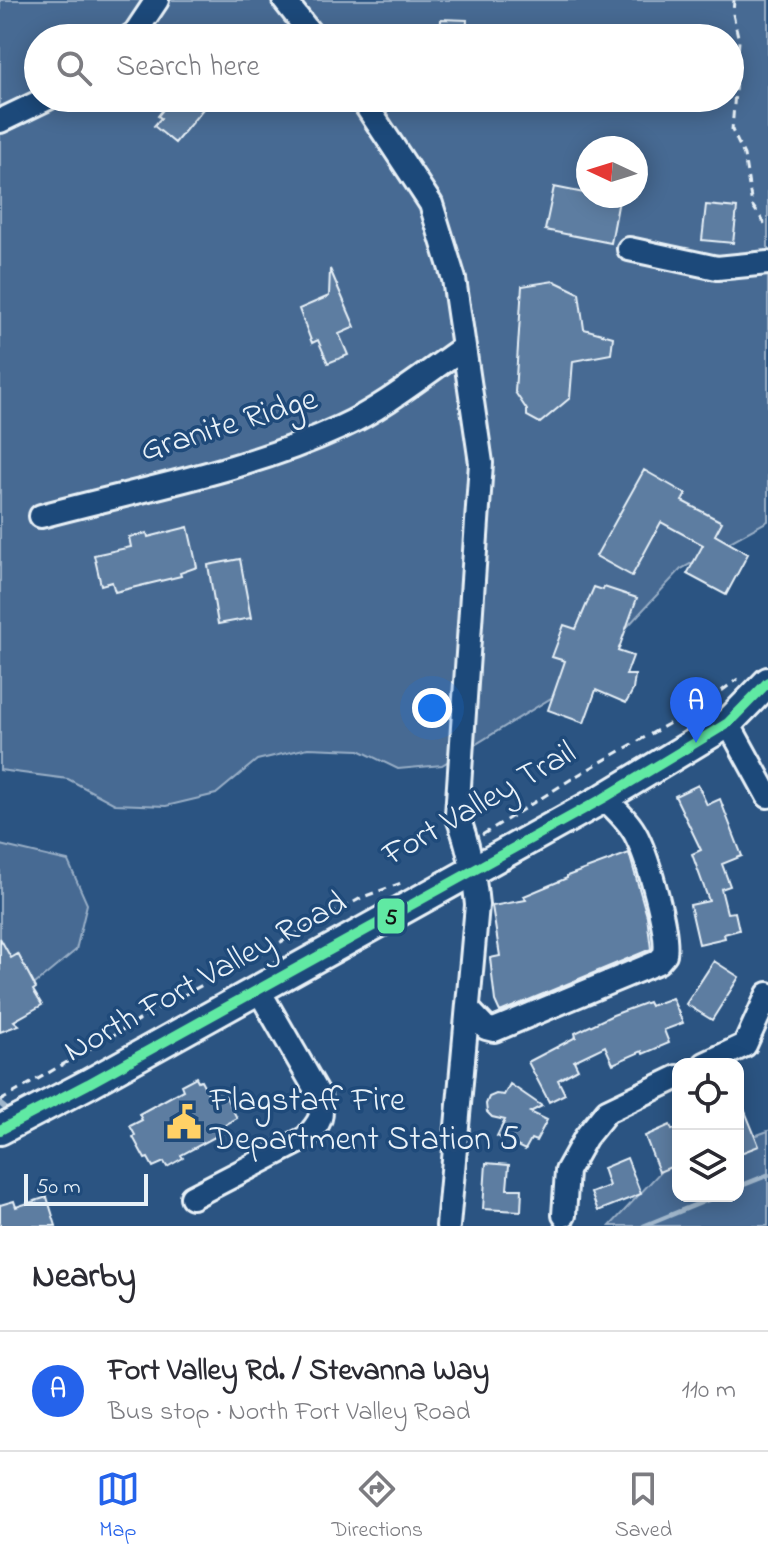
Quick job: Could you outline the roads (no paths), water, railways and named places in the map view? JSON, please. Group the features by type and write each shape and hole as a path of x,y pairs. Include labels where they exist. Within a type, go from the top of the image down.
{"main road":[{"name":"North Fort Valley Road","path":"0,1130 258,989 471,858 604,798 728,723 768,682"}],"street":[{"path":"141,24 157,0"},
{"path":"284,0 303,24"},
{"path":"0,121 24,110"},
{"path":"370,112 431,204 454,279 481,463 457,815 471,858 477,905 448,1226"},
{"path":"629,249 717,268 768,263"},
{"name":"Granite Ridge","path":"41,516 246,464 343,427 464,347"},
{"path":"728,723 768,796"},
{"path":"468,1009 486,1028 494,1030 658,962 665,954 665,929 638,837 629,823 604,798"},
{"path":"192,1197 306,1138 323,1114 319,1095 258,989"},
{"path":"718,1058 745,1045 768,994"},
{"path":"564,1215 567,1171 586,1137 607,1111 672,1080"}],"waterway":[{"path":"0,1104 9,1111"},
{"path":"744,1185 768,1175"},
{"path":"644,1226 702,1202"}],"place":[{"name":"Fort Valley Rd. / Stevanna Way","path":"696,743"},
{"name":"Flagstaff Fire Department Station 5","path":"184,1122"}]}
